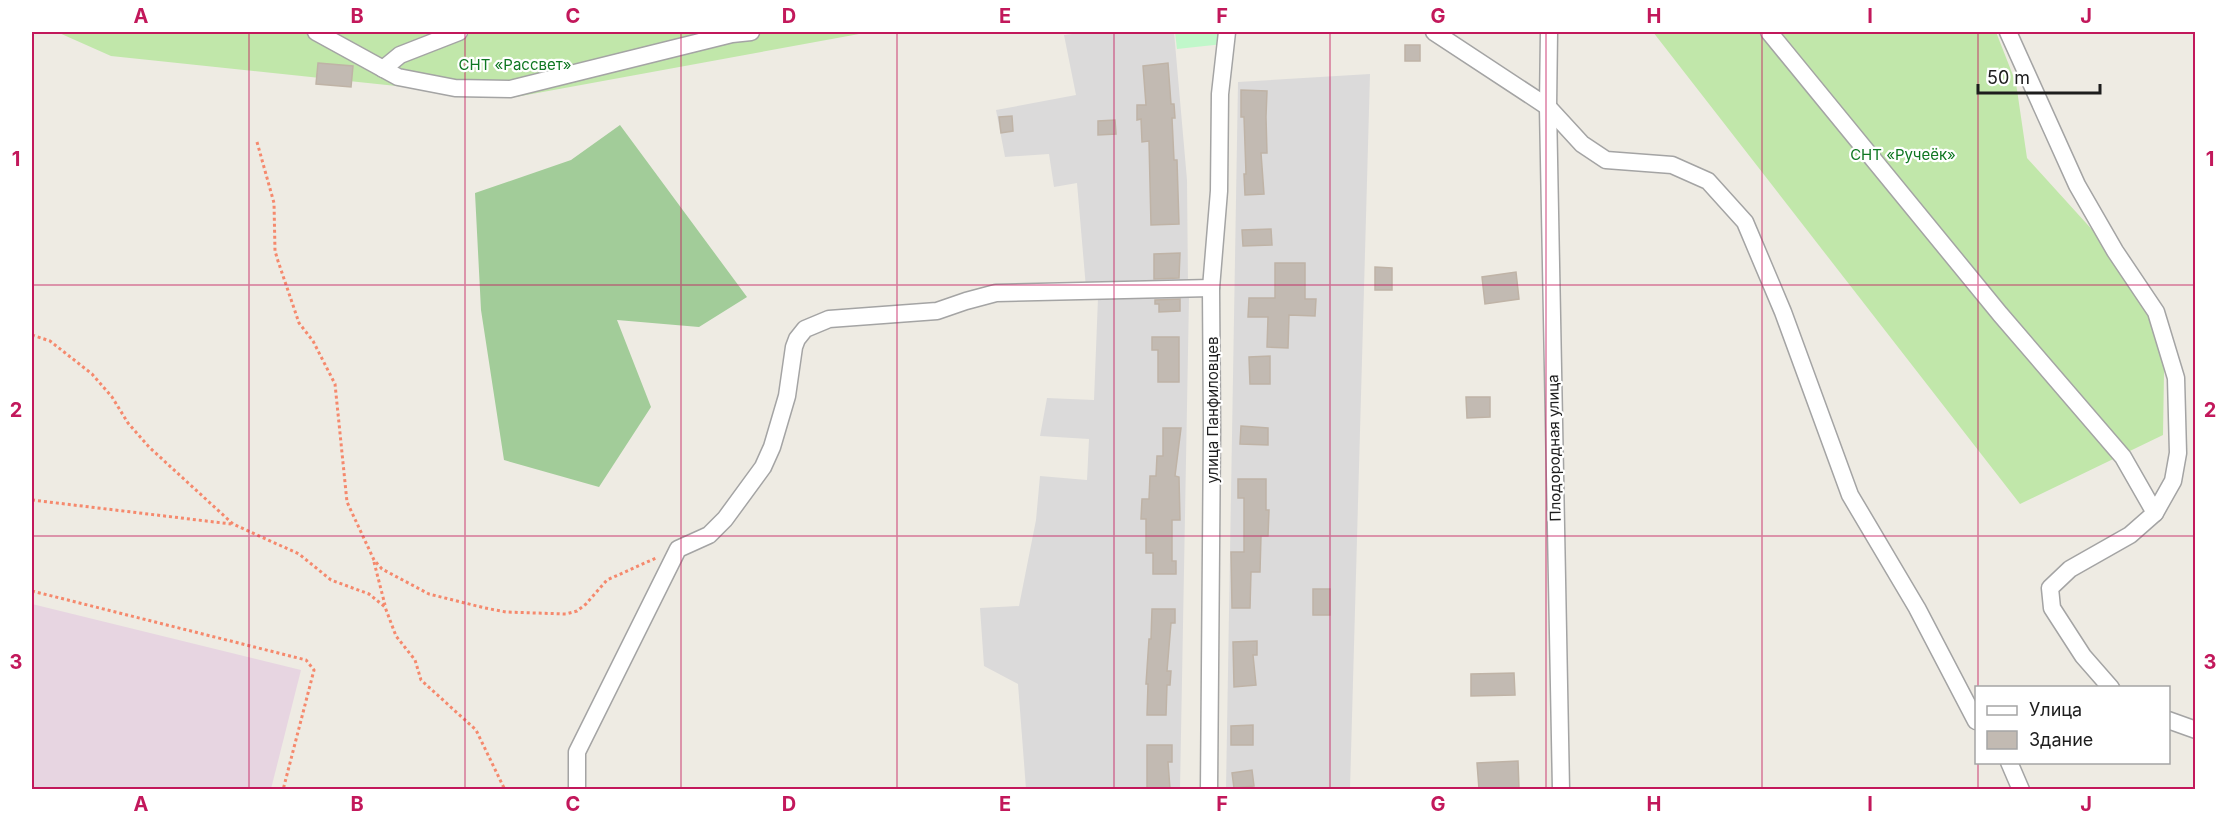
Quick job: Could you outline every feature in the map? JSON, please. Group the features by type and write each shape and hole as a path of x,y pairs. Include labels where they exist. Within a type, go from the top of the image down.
{"street":[{"path":"316,32 398,77 455,88 510,89 732,34 752,32"},
{"path":"383,69 400,55 459,32"},
{"name":"улица Панфиловцев","path":"1209,789 1211,288 1219,191 1220,94 1227,32"},
{"path":"1434,32 1548,107 1582,144 1606,160 1672,165 1708,181 1745,222 1783,312 1850,495 1917,608 1975,717"},
{"name":"Плодородная улица","path":"1549,32 1548,107 1561,789"},
{"path":"1769,32 2000,314 2123,457 2156,513"},
{"path":"2008,32 2077,185 2115,251 2157,312 2176,378 2178,453 2173,481 2156,513 2130,535 2070,569 2050,588 2052,608 2083,656 2110,686"},
{"path":"578,789 577,752 678,549 709,535 725,519 763,467 772,447 787,396 794,347 797,339 805,330 829,319 937,311 996,293 1211,288"},
{"path":"2183,726 2196,742"},
{"path":"2010,764 2021,789"}],"path":[{"path":"257,142 274,203 275,251 299,323 313,341 335,384 347,502 374,561 385,607 396,636 415,660 421,680 476,730 505,789"},
{"path":"32,334 50,342 92,374 149,447 233,524"},
{"path":"32,500 233,524 299,554 331,580 369,594 385,607"},
{"path":"374,561 381,568 429,594 506,612 566,614 586,604 599,587 616,575 678,549"},
{"path":"32,591 306,660 314,670 283,789"}],"shaded area":[{"path":"1089,32 1174,32 1187,180 1188,285 1086,288 1077,183 1054,187 1049,154 1005,157 996,110 1076,95 1064,35"},
{"path":"1370,74 1350,789 1226,790 1238,82"},
{"path":"1189,297 1180,789 1026,789 1018,684 984,666 980,608 1019,606 1036,520 1040,476 1087,480 1089,439 1040,436 1047,398 1094,400 1098,298"},
{"path":"32,604 301,670 271,789 32,789"}],"green space":[{"name":"СНТ «Рассвет»","path":"57,32 870,32 510,98 111,56"},
{"path":"1175,32 1222,32 1223,44 1177,49"},
{"name":"СНТ «Ручеёк»","path":"1653,32 1996,32 2016,83 2027,158 2165,310 2163,435 2020,504"},
{"path":"620,125 747,297 699,327 617,320 651,407 599,487 504,460 481,310 475,193 571,160"}],"building":[{"path":"1405,45 1420,45 1420,61 1405,61"},
{"path":"318,63 353,66 351,87 316,84"},
{"path":"1168,63 1171,104 1174,104 1175,118 1172,118 1174,160 1177,160 1179,224 1151,225 1149,141 1142,142 1141,119 1137,120 1137,105 1146,105 1143,66"},
{"path":"1241,90 1267,91 1267,153 1261,153 1264,194 1245,195 1244,117 1241,117"},
{"path":"1012,116 1013,131 1001,133 999,117"},
{"path":"1115,120 1116,134 1098,135 1098,121"},
{"path":"1271,229 1272,245 1243,246 1242,230"},
{"path":"1180,253 1179,278 1154,279 1154,254"},
{"path":"1275,263 1305,263 1305,299 1316,299 1315,316 1289,315 1288,348 1267,347 1268,317 1248,317 1249,298 1275,298"},
{"path":"1375,267 1392,268 1392,290 1375,290"},
{"path":"1516,272 1519,299 1485,304 1482,277"},
{"path":"1180,299 1180,311 1159,312 1159,304 1155,304 1155,300"},
{"path":"1152,337 1179,337 1179,382 1158,382 1158,350 1152,350"},
{"path":"1270,356 1270,384 1250,384 1249,357"},
{"path":"1466,397 1490,397 1490,417 1467,418"},
{"path":"1241,426 1268,428 1268,445 1240,444"},
{"path":"1163,428 1181,428 1175,476 1179,477 1180,520 1172,520 1172,561 1176,561 1176,574 1153,574 1153,553 1146,553 1146,519 1141,519 1142,499 1149,499 1150,476 1156,476 1157,456 1163,456"},
{"path":"1238,479 1266,479 1266,510 1269,510 1268,536 1261,536 1260,572 1251,572 1250,608 1232,608 1231,552 1244,552 1244,498 1238,498"},
{"path":"1313,589 1330,589 1330,615 1313,615"},
{"path":"1152,609 1175,609 1175,623 1171,623 1167,671 1171,671 1170,685 1167,685 1166,715 1147,715 1148,684 1146,684"},
{"path":"1257,641 1257,655 1253,655 1256,685 1234,687 1233,642"},
{"path":"1514,673 1515,695 1471,696 1471,674"},
{"path":"1253,725 1253,745 1231,745 1231,726"},
{"path":"1147,745 1172,745 1172,762 1168,762 1170,789 1147,789"},
{"path":"1518,761 1519,789 1479,789 1477,763"},
{"path":"1252,770 1254,786 1234,788 1232,773"}]}
